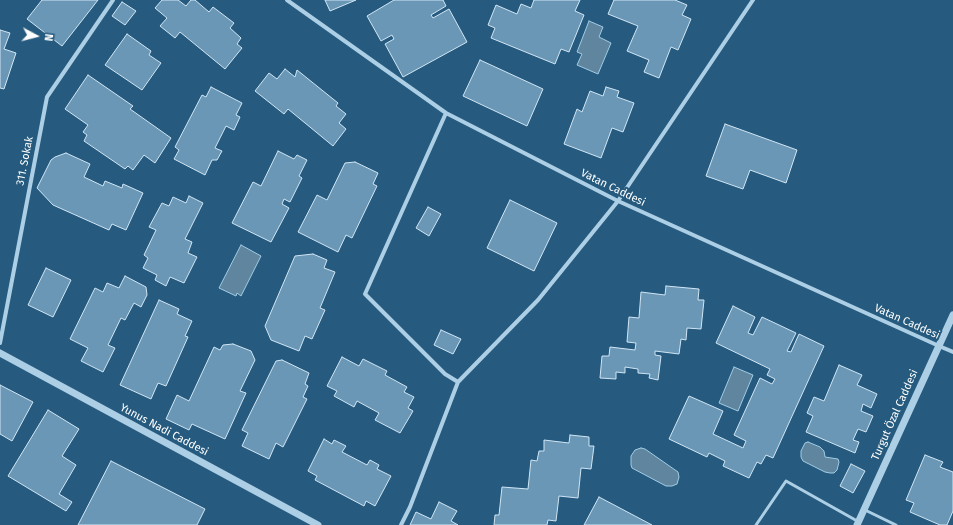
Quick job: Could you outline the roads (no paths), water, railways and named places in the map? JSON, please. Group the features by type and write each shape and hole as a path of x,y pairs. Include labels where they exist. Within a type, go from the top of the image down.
{"street":[{"name":"311. Sokak","path":"0,343 46,97 113,0"},
{"name":"Vatan Caddesi","path":"287,0 446,113 618,201 953,352"},
{"path":"401,525 410,507 458,382 538,300 618,201 753,0"},
{"path":"446,113 365,294 445,374 458,382"},
{"name":"Turgut Özal Caddesi","path":"858,523 953,315"},
{"name":"Yunus Nadi Caddesi","path":"0,353 318,525"}],"lane":[{"path":"756,525 786,481 858,523"},
{"path":"864,510 896,525"}],"water":[{"path":"589,21 603,27 599,37 611,43 598,74 577,65 582,54 577,52"},
{"path":"241,245 261,256 241,296 237,293 236,296 219,288"},
{"path":"734,367 753,375 738,411 719,403"},
{"path":"808,442 820,447 824,451 825,457 838,459 839,462 837,470 834,473 825,472 803,461 801,451 805,443"},
{"path":"641,448 645,449 678,472 679,477 677,484 666,486 632,468 631,456 635,450"}]}
